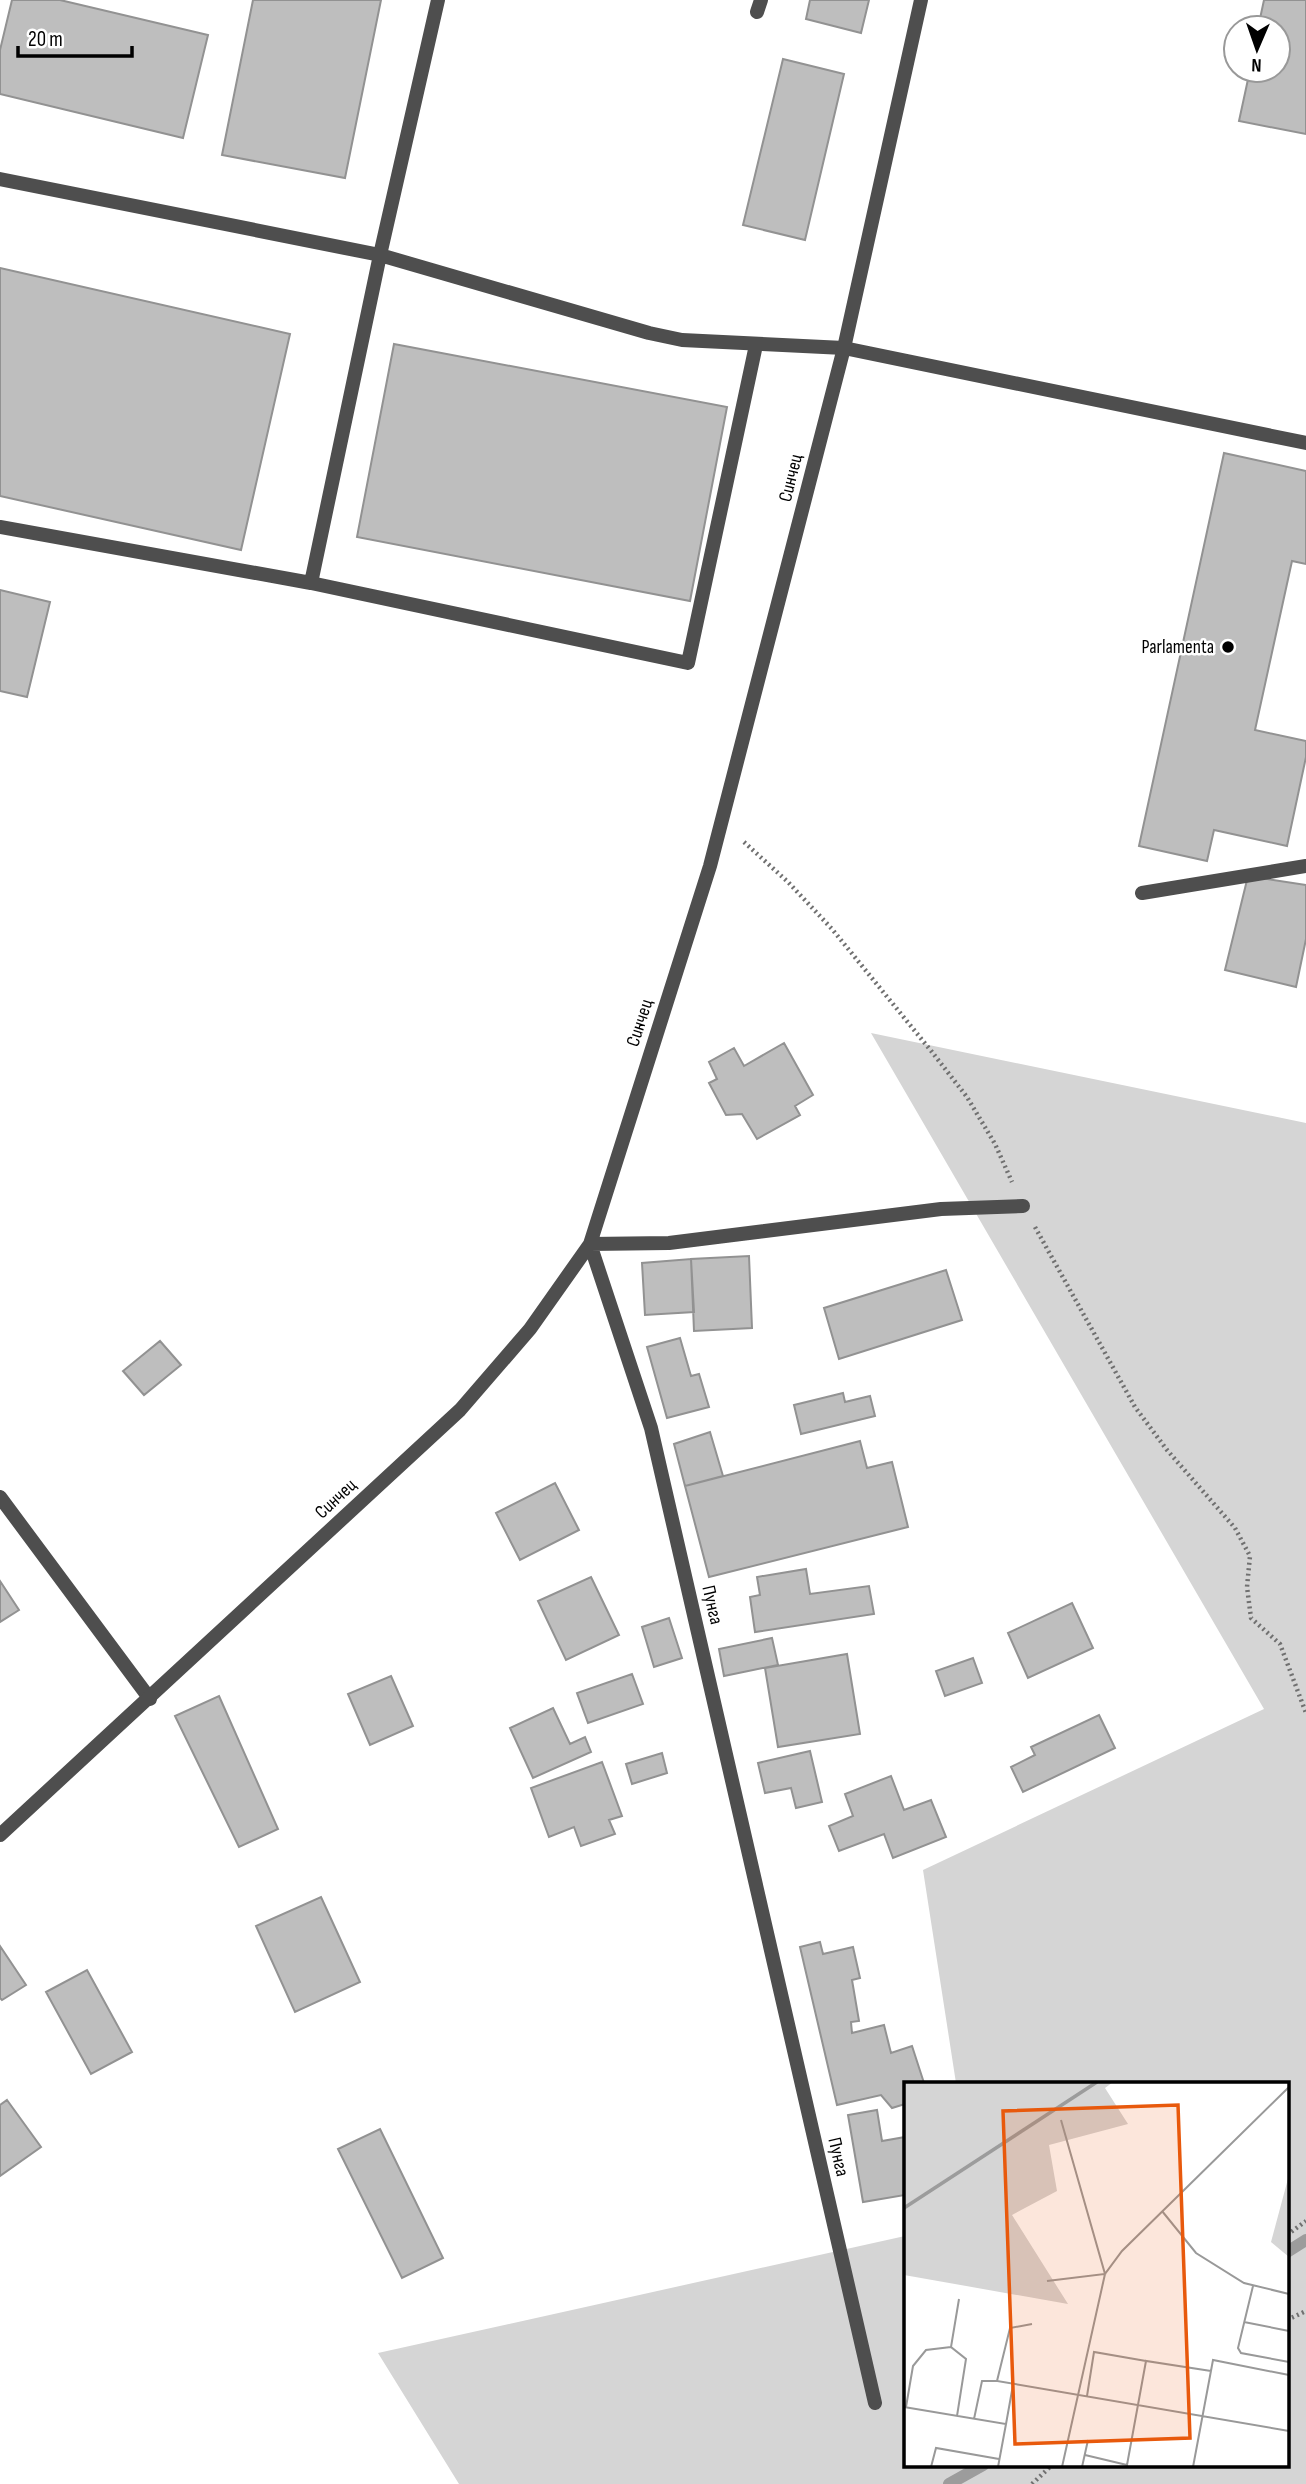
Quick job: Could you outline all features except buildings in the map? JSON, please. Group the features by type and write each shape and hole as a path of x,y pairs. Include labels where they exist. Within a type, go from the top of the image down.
{"street":[{"path":"311,583 380,255 438,0"},
{"name":"Синчец","path":"0,1835 460,1410 530,1329 590,1244 722,822 844,348 921,0"},
{"path":"0,178 380,255 649,333 682,340 844,348 1306,442"},
{"path":"0,527 311,583 688,663 756,345"},
{"path":"1142,893 1306,866"},
{"path":"590,1244 669,1242 941,1209 1023,1206"},
{"name":"Пунга","path":"590,1244 651,1429 875,2403"},
{"path":"0,1497 149,1699"}],"path":[{"path":"722,822 788,882 832,929 967,1097 995,1144 1023,1206 1135,1406 1167,1450 1235,1528 1250,1556 1247,1587 1251,1618 1280,1644 1306,1713"},
{"path":"1288,2234 1306,2221"},
{"path":"1288,2320 1306,2311"},
{"path":"1032,2484 1051,2466"}],"shaded area":[{"path":"871,1033 1306,1123 1306,2484 459,2484 378,2353 904,2236 904,2466 1288,2466 1288,2082 956,2082 923,1870 1264,1709"}],"waterway":[{"path":"1288,2251 1306,2240"},
{"path":"949,2484 981,2466"}],"place":[{"name":"Parlamenta","path":"1228,647"}]}
